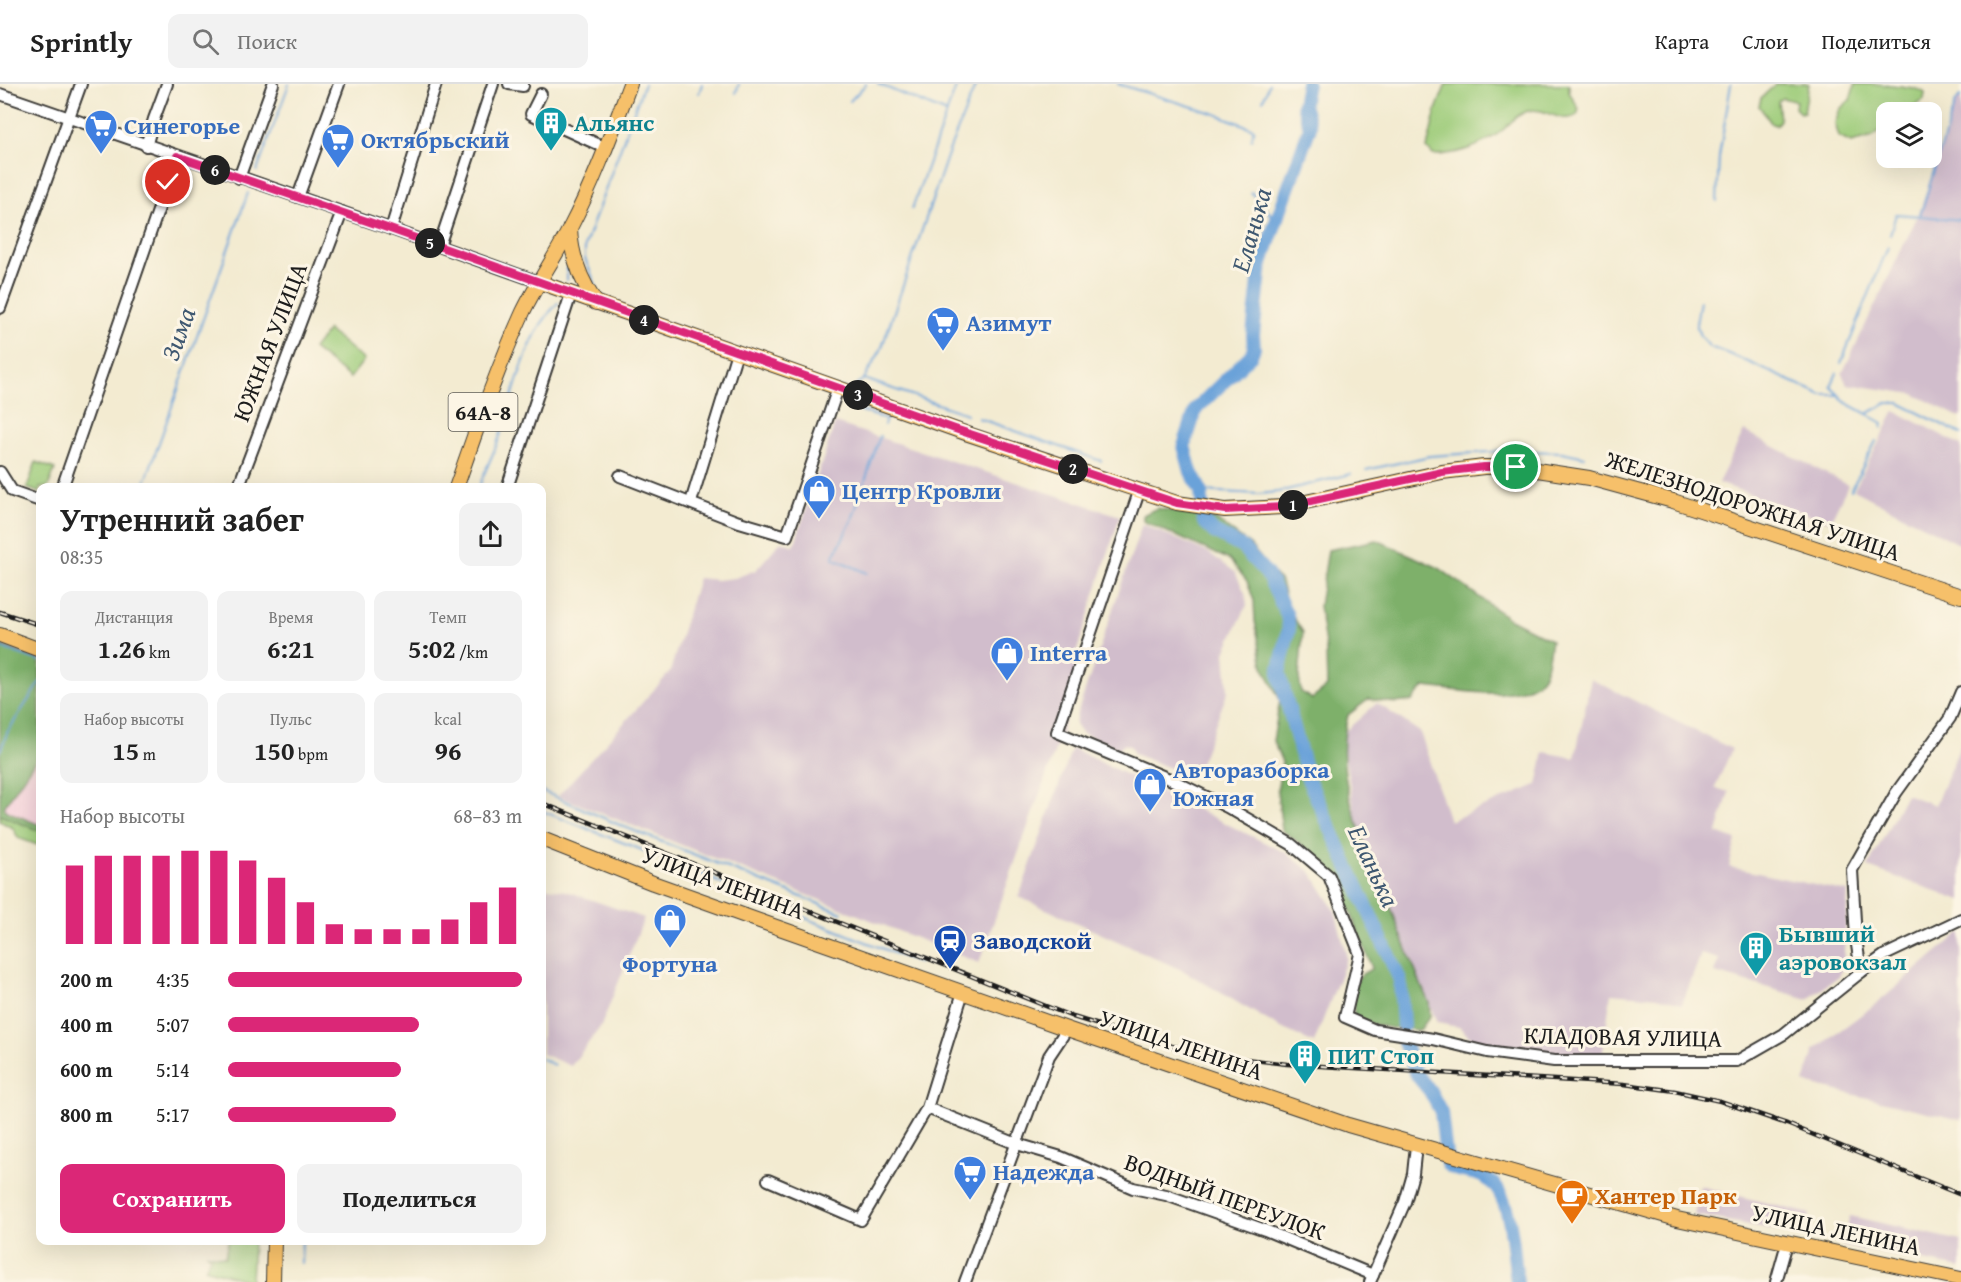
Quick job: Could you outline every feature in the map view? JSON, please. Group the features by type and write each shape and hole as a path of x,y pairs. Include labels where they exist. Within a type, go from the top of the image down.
{"main road":[{"name":"64А-8","path":"458,483 512,337 539,282 570,228 606,148 630,84"},
{"path":"570,228 574,258 587,290 596,303"},
{"name":"ЖЕЛЕЗНОДОРОЖНАЯ УЛИЦА","path":"539,282 838,388 1177,503 1225,510 1283,507 1442,472 1484,467 1516,467 1589,478 1673,501 1961,596"},
{"path":"0,635 36,648"},
{"name":"УЛИЦА ЛЕНИНА","path":"546,841 653,883 1348,1125 1669,1217 1961,1280"},
{"path":"273,1282 274,1245"}],"street":[{"path":"0,308 81,84"},
{"path":"146,146 167,84"},
{"path":"239,178 273,84"},
{"path":"298,197 339,84"},
{"path":"390,229 436,84"},
{"path":"439,246 493,84"},
{"path":"509,84 523,86 523,84"},
{"path":"0,94 539,282"},
{"path":"541,94 531,114 606,148"},
{"path":"64,483 177,156"},
{"name":"ЮЖНАЯ УЛИЦА","path":"240,483 342,212"},
{"path":"509,483 571,294"},
{"path":"691,502 737,352"},
{"path":"620,476 736,521 787,536 838,388"},
{"path":"0,472 12,491 36,500"},
{"name":"КЛАДОВАЯ УЛИЦА","path":"1139,492 1057,732 1173,780 1227,807 1291,844 1329,876 1360,954 1345,1017 1375,1030 1433,1039 1487,1052 1554,1062 1737,1061 1784,1034 1885,955 1961,919"},
{"path":"1861,972 1856,938 1852,870 1896,794 1950,718 1961,692"},
{"path":"768,1180 861,1220 927,1108 963,992"},
{"path":"965,1282 1049,1056 1067,1029"},
{"name":"ВОДНЫЙ ПЕРЕУЛОК","path":"927,1108 1017,1144 1061,1157 1133,1188 1166,1195 1265,1230 1371,1279"},
{"path":"1371,1279 1405,1202 1413,1174 1416,1145"},
{"path":"1776,1282 1787,1243"}],"shaded area":[{"path":"1961,99 1961,418 1914,394 1847,384 1842,374 1920,211 1934,168 1942,168 1942,142 1954,105"},
{"path":"1895,411 1961,445 1961,545 1854,490"},
{"path":"835,423 1120,516 1074,660 1079,663 1061,734 979,963 558,796 670,672 698,578 717,580 735,578 756,570 781,541 794,546"},
{"path":"1744,431 1848,485 1830,522 1718,483"},
{"path":"1142,524 1209,553 1235,572 1245,593 1247,605 1225,652 1228,691 1193,777 1134,754 1130,746 1125,744 1119,749 1082,733 1075,724"},
{"path":"1591,679 1732,749 1715,788 1729,792 1717,833 1736,840 1729,867 1848,892 1843,966 1839,976 1808,999 1715,973 1719,959 1701,954 1682,1004 1657,997 1611,993 1602,1058 1559,1057 1473,1040 1459,1027 1437,1023 1357,825 1341,735 1377,703 1420,732 1449,821 1537,785 1544,752 1575,758"},
{"path":"1961,744 1961,900 1868,867 1906,794 1935,805"},
{"path":"1072,748 1286,853 1311,872 1335,910 1347,958 1314,1043 1279,1027 1184,971 1019,897"},
{"path":"36,759 36,823 6,811 4,807"},
{"path":"546,887 566,891 644,918 601,1026 571,1066 546,1056"},
{"path":"1961,932 1961,1120 1804,1083 1814,1050 1881,1000"},
{"path":"1700,1186 1810,1214 1804,1235 1694,1215"},
{"path":"1850,1216 1961,1241 1961,1268 1842,1246"}],"green space":[{"path":"1446,84 1569,84 1569,92 1579,109 1577,115 1571,118 1535,110 1528,111 1515,118 1492,138 1476,146 1450,154 1433,155 1427,148 1436,110"},
{"path":"1776,84 1809,84 1804,112 1800,113 1795,108 1796,101 1782,98 1778,101 1780,120 1776,125 1772,124 1759,106 1761,98"},
{"path":"1855,84 1892,85 1925,93 1924,100 1921,102 1876,102 1876,135 1851,143 1839,137 1835,123 1840,109 1850,100"},
{"path":"328,330 364,360 350,378 313,349"},
{"path":"36,462 55,469 50,483 36,483 36,491 27,488"},
{"path":"1157,508 1215,519 1250,545 1281,582 1288,609 1303,632 1299,677 1301,692 1312,699 1327,687 1326,650 1319,606 1328,550 1377,540 1439,568 1508,618 1551,640 1543,676 1534,685 1521,690 1487,693 1424,687 1412,701 1395,703 1369,699 1348,715 1344,738 1346,782 1358,824 1429,1003 1430,1016 1420,1030 1378,1025 1354,1016 1357,980 1372,968 1346,900 1327,864 1282,830 1277,791 1282,762 1273,741 1280,700 1263,666 1254,601 1247,581 1230,560 1143,521 1143,515"},
{"path":"0,645 36,658 36,759 4,807 6,811 36,823 36,829 0,815"},
{"path":"0,815 36,829 36,845 18,838 13,828 0,821"},
{"path":"227,1245 253,1245 251,1282 205,1268 211,1256 206,1253 225,1257"}],"waterway":[{"name":"Зима","path":"257,171 289,84"},
{"path":"597,288 585,259 585,245 644,84"},
{"path":"699,93 702,84"},
{"path":"736,93 739,84"},
{"path":"850,101 866,84"},
{"path":"878,84 947,113"},
{"path":"856,387 864,379 881,350 949,151 976,84"},
{"path":"1118,84 1216,114 1254,129 1251,140"},
{"path":"1263,100 1269,84"},
{"name":"Еланька","path":"1307,84 1303,105 1310,127 1261,264 1253,335 1254,348 1251,355 1196,409 1184,446 1191,472 1201,491 1204,522 1214,532 1242,547 1267,574 1287,615 1289,629 1279,673 1308,779 1400,980 1403,1026"},
{"path":"1717,202 1719,157 1731,84"},
{"path":"912,209 956,87"},
{"path":"1961,96 1955,103 1920,216 1961,220"},
{"path":"1251,192 1276,220"},
{"name":"Зима","path":"145,483 248,193"},
{"path":"1890,235 1896,214 1920,216"},
{"path":"1841,363 1888,247"},
{"path":"567,268 567,280"},
{"path":"1700,301 1696,324 1700,336 1710,347 1822,395 1838,395"},
{"path":"481,483 497,444 528,351 536,333 558,303"},
{"path":"1837,373 1831,386 1845,402 1867,414 1887,403 1899,403 1961,434"},
{"path":"864,379 967,414"},
{"path":"852,400 851,408 886,419 884,425"},
{"path":"1867,414 1883,423 1882,428"},
{"path":"978,418 1101,461"},
{"path":"867,573 833,558 852,520 880,436"},
{"path":"1851,490 1876,441"},
{"path":"1366,470 1430,456 1504,451"},
{"path":"1522,451 1562,452 1585,457"},
{"path":"1201,491 1259,494 1278,492 1351,474"},
{"path":"0,647 36,660"},
{"name":"Зима","path":"0,751 8,731 36,688"},
{"path":"546,793 622,826 842,913"},
{"path":"546,813 691,869 735,890 919,963"},
{"name":"Еланька","path":"1404,1042 1416,1074 1430,1091 1441,1112 1447,1164 1486,1178 1502,1197 1513,1241 1517,1282"},
{"path":"546,1061 554,1065"},
{"path":"301,1263 302,1245"}],"railway":[{"path":"0,612 36,624"},
{"path":"546,805 1073,1017 1157,1043 1220,1056 1287,1064 1624,1084 1675,1091 1720,1101 1787,1124 1961,1195"}],"place":[{"name":"Альянс","path":"551,152"},
{"name":"Синегорье","path":"101,155"},
{"name":"Октябрьский","path":"338,169"},
{"name":"Азимут","path":"943,352"},
{"name":"Центр Кровли","path":"819,520"},
{"name":"Interra","path":"1007,682"},
{"name":"Авторазборка Южная","path":"1150,813"},
{"name":"Фортуна","path":"670,949"},
{"name":"Заводской","path":"950,970"},
{"name":"Бывший аэровокзал","path":"1756,977"},
{"name":"ПИТ Стоп","path":"1305,1085"},
{"name":"Надежда","path":"970,1201"},
{"name":"Хантер Парк","path":"1572,1225"}],"route":[{"path":"168,182 177,156 474,258 955,429 1177,503 1225,510 1283,507 1442,472 1484,467 1516,467"}]}
